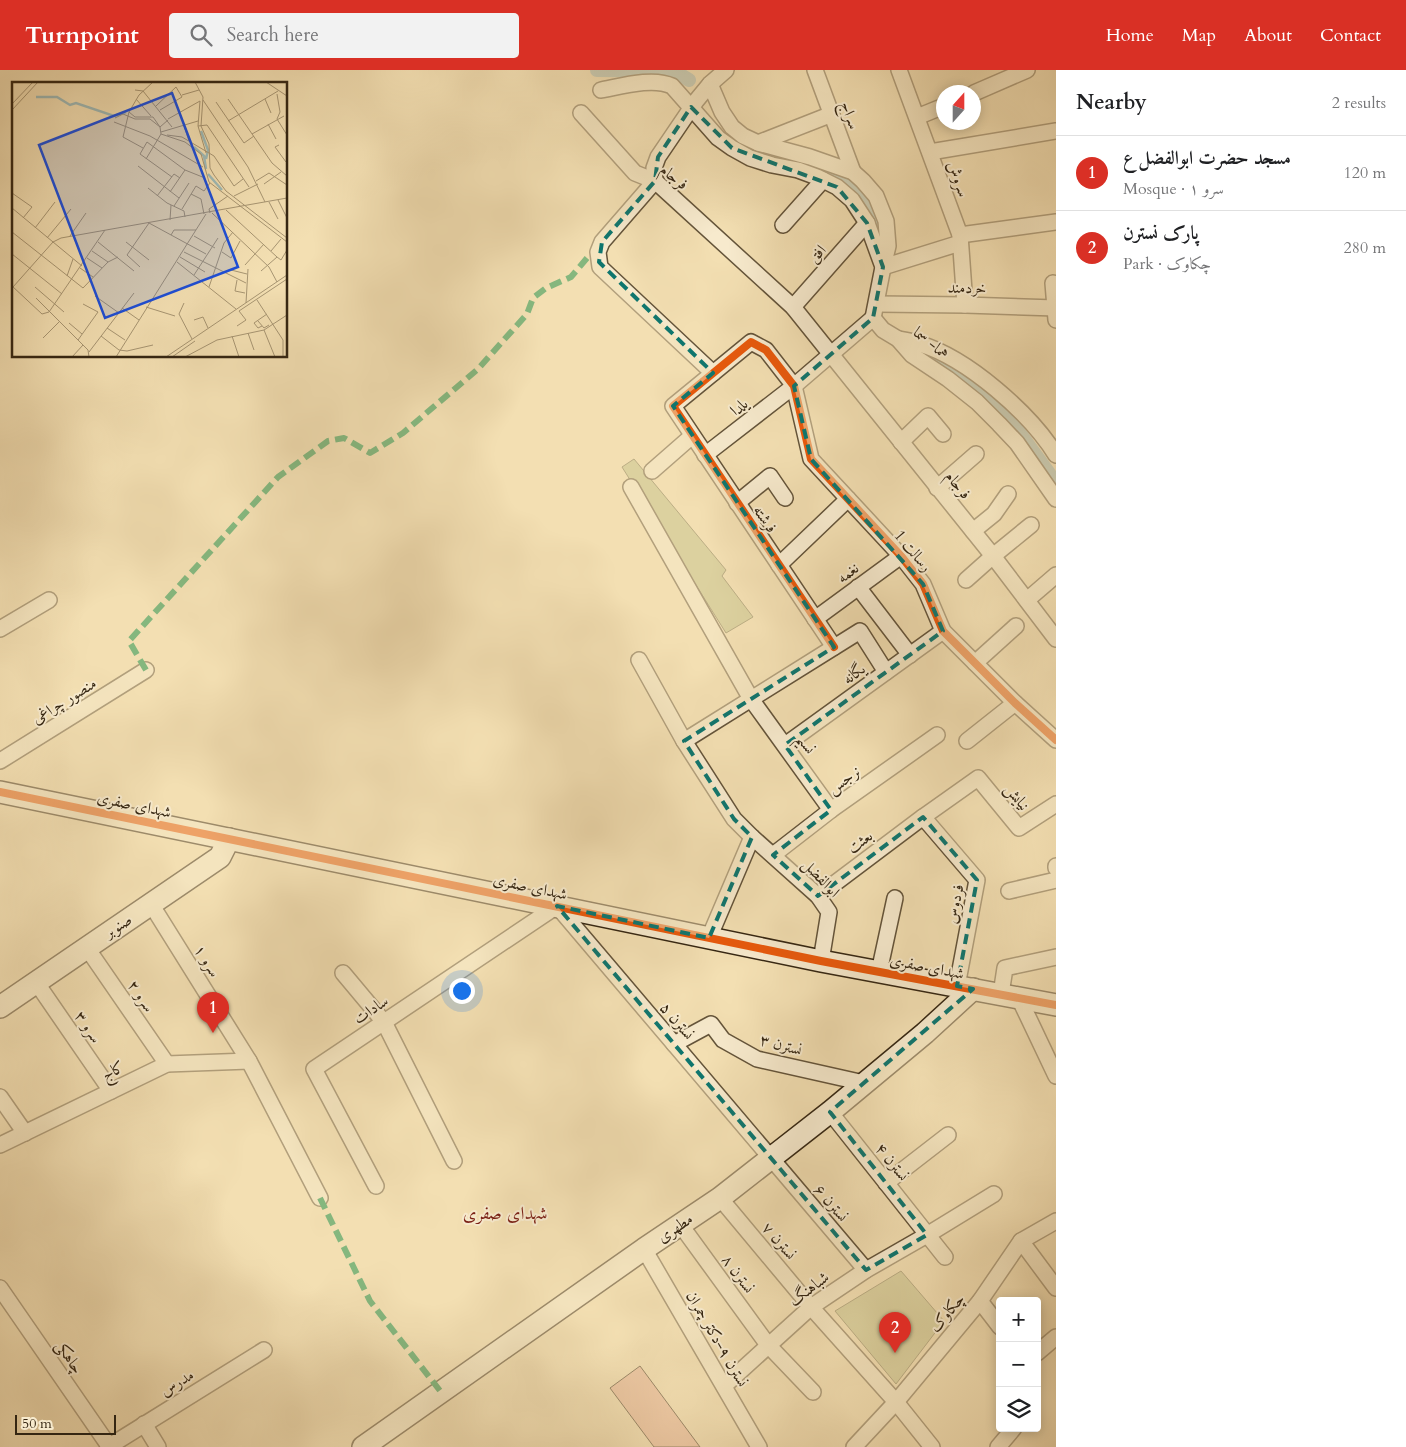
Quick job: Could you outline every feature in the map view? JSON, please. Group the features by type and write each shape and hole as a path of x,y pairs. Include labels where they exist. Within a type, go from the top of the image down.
{"street":[{"path":"726,70 708,85 658,157 654,168 655,181 602,242 598,252 598,262 600,267 713,373 751,342 766,350 794,386"},
{"name":"سراج","path":"815,70 853,172"},
{"name":"سروش","path":"899,70 960,239 964,305"},
{"path":"981,90 1027,70"},
{"path":"601,90 663,82 672,86 694,104 718,138 732,148 750,158 798,170 837,187 852,200 867,223 883,267"},
{"path":"708,85 732,127 743,136 758,143 810,157 853,172 876,196 886,221 888,246 875,311 884,330 898,339"},
{"path":"917,117 936,109"},
{"name":"فرجام","path":"581,113 636,173 655,181 793,307 993,556 1056,639"},
{"path":"758,143 832,114"},
{"path":"930,152 1056,131"},
{"path":"783,225 824,180"},
{"path":"883,267 960,239 1056,222"},
{"name":"افق","path":"793,307 867,223"},
{"path":"1054,283 1056,312"},
{"name":"خردمند","path":"875,311 964,305 1056,312"},
{"name":"یلدا","path":"705,455 794,386 875,311"},
{"name":"هما- سما","path":"898,339 920,343 969,369 1008,398 1054,446"},
{"name":"هما- سما","path":"898,339 912,355 948,378 977,402 999,424 1017,443 1056,499"},
{"name":"فرشته","path":"713,373 673,406 834,647"},
{"name":"رسالت 1","path":"794,386 811,460 901,556 923,584 943,631 1015,703 1056,740"},
{"path":"901,442 928,416 943,434"},
{"path":"652,471 692,436"},
{"path":"937,488 976,454"},
{"path":"737,503 770,476 785,498"},
{"name":"نسیم","path":"631,486 751,699 831,810"},
{"path":"973,531 994,514 1008,494"},
{"path":"779,565 848,499"},
{"path":"966,580 1031,525"},
{"name":"نغمه","path":"815,619 901,556"},
{"path":"1026,600 1056,575"},
{"path":"858,587 910,655"},
{"path":"0,629 50,600"},
{"path":"975,663 1016,626"},
{"path":"684,741 860,631 886,672"},
{"name":"یگانه","path":"786,745 943,631"},
{"name":"ابوالفضل","path":"639,660 684,741 734,819 752,838 818,896 829,912 821,961"},
{"name":"منصور چراغی","path":"0,761 146,670"},
{"path":"967,741 1015,703"},
{"name":"نرجس","path":"772,855 831,810 938,736"},
{"name":"نیایش","path":"978,778 1020,828 1056,804"},
{"name":"بعثت","path":"818,896 978,778"},
{"name":"شهدای صفری","path":"0,792 821,961 1056,1005"},
{"name":"فردوس","path":"923,817 977,880 965,988"},
{"path":"708,938 752,838"},
{"name":"صنوبر","path":"0,1007 220,857 230,839"},
{"path":"1009,891 1056,880"},
{"path":"878,972 895,898"},
{"name":"سرو ۱","path":"151,904 249,1061 320,1198"},
{"name":"سادات","path":"376,1186 314,1069 557,906"},
{"name":"نسترن ۵","path":"557,906 771,1158"},
{"name":"سرو ۲","path":"87,948 167,1064"},
{"path":"1056,957 1005,968 1010,996 1056,1076"},
{"path":"343,973 384,1022 454,1161"},
{"name":"سرو ۳","path":"36,982 111,1091"},
{"name":"مطهری","path":"363,1447 644,1249 720,1198 830,1112 925,1033 965,988"},
{"name":"نسترن ۳","path":"674,1044 711,1024 723,1040 757,1059 864,1083"},
{"name":"کاج","path":"0,1146 167,1064 249,1061"},
{"path":"0,1097 25,1133"},
{"name":"نسترن ۴","path":"830,1112 945,1257"},
{"path":"886,1183 948,1135"},
{"name":"نسترن ۶","path":"771,1158 866,1270"},
{"name":"شباهنگ","path":"724,1386 811,1307 866,1270 994,1194"},
{"name":"نسترن ۷","path":"720,1198 811,1307 896,1402 932,1447"},
{"path":"1056,1220 1021,1241 1056,1288"},
{"name":"نسترن ۸","path":"680,1224 768,1345 813,1392"},
{"name":"چکاوک","path":"854,1447 896,1402 980,1301 1021,1241"},
{"name":"نسترن ۹-دکتر چمران","path":"644,1249 759,1447"},
{"name":"چاهکی","path":"0,1288 108,1447"},
{"path":"980,1301 996,1322"},
{"path":"1041,1350 1056,1337"},
{"name":"مدرس","path":"108,1447 264,1350"},
{"path":"144,1424 158,1447"},
{"path":"998,1447 1011,1432"}],"highlighted area":[{"path":"691,107 732,148 837,187 867,223 883,267 873,318 794,386 811,459 923,584 943,631 785,745 831,810 773,855 818,896 923,817 977,880 957,986 973,989 830,1112 927,1235 866,1270 557,906 709,938 752,837 734,819 684,741 834,647 673,406 713,373 599,262 602,242 655,181 658,157"}],"green space":[{"path":"634,459 726,570 722,576 753,617 726,633 622,467"},
{"path":"901,1271 944,1321 896,1384 835,1311"}],"building":[{"path":"640,1366 700,1447 654,1447 610,1388"}],"waterway":[{"path":"597,70 674,71 689,80"},
{"path":"749,146 778,158 807,164 841,176 861,190 876,208 882,242"},
{"path":"918,349 951,369 1014,425 1056,483"}],"marked path":[{"path":"146,670 129,641 278,477 328,441 344,438 370,453 403,433 478,369 527,314 533,298 546,288 571,277 587,258"},
{"path":"320,1198 370,1301 441,1392"}],"cycle path":[{"path":"834,647 673,406 751,342 766,350 794,386 811,459 901,556 923,584 943,631 1015,703 1056,740"},
{"path":"0,792 821,961 1056,1005"}],"place":[{"name":"مسجد حضرت ابوالفضل ع","path":"213,1033"},
{"name":"پارک نسترن","path":"895,1353"}],"district":[{"name":"شهدای صفری","path":"505,1213"}]}
